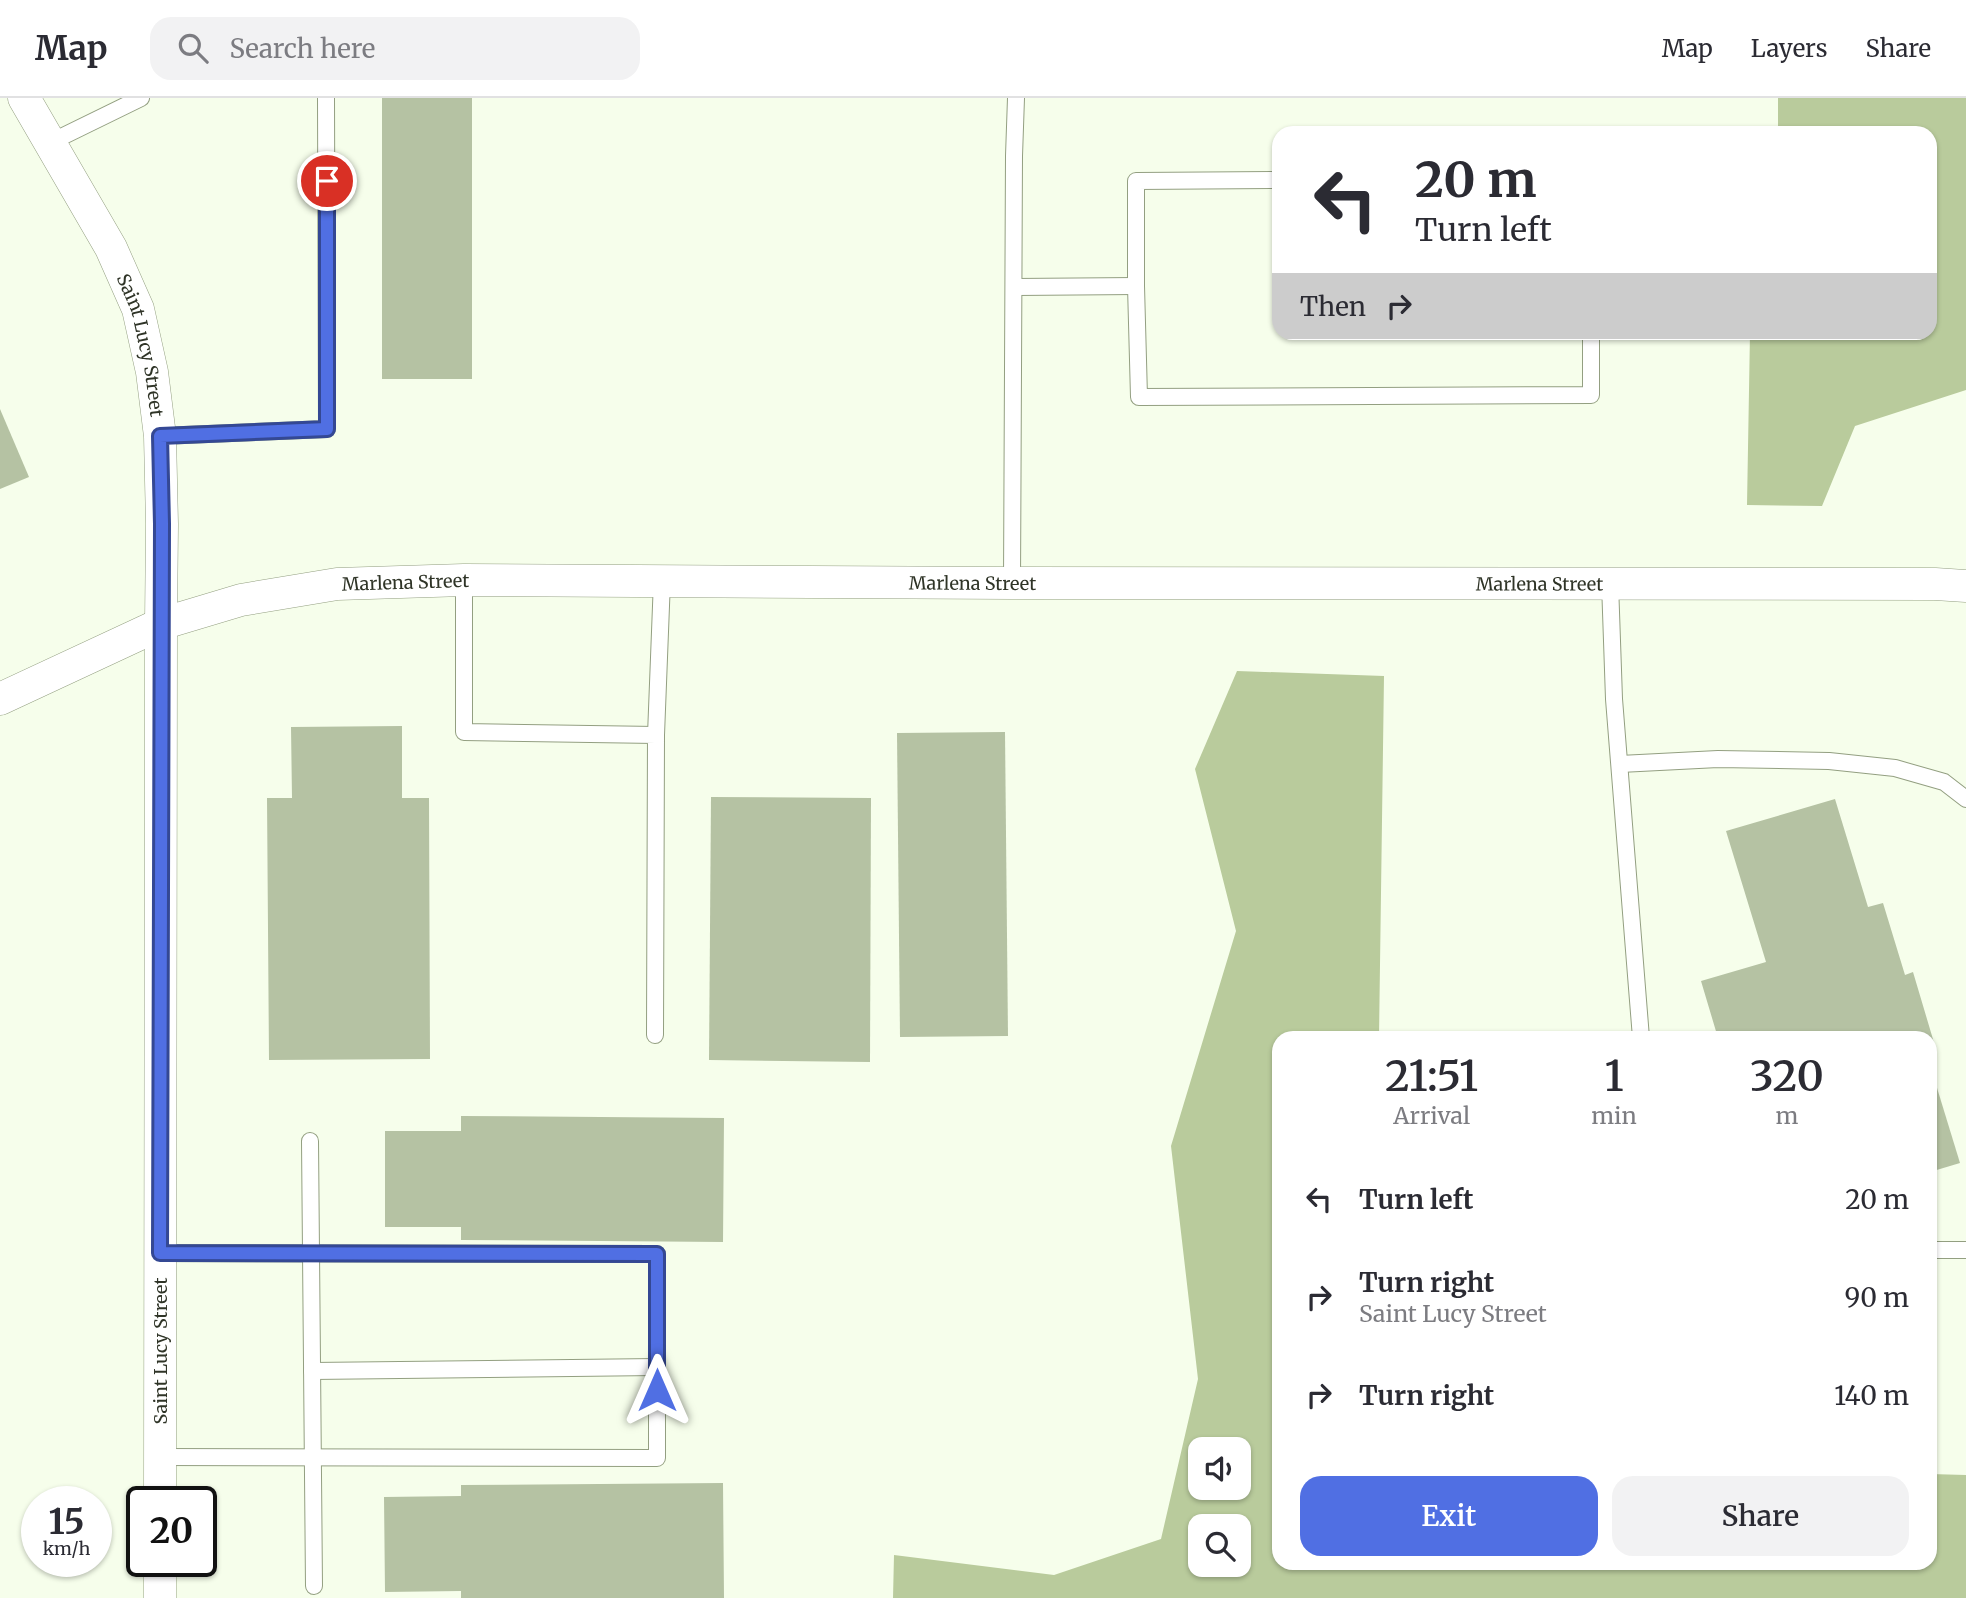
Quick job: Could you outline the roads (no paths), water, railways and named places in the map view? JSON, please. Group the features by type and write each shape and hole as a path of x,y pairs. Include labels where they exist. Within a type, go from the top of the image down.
{"street":[{"name":"Saint Lucy Street","path":"24,98 111,248 138,309 152,372 160,436 160,1486"},
{"name":"Marlena Street","path":"0,699 161,624 241,600 337,584 464,579 1966,586"},
{"path":"160,1577 160,1598"}],"lane":[{"path":"49,144 141,98"},
{"path":"160,436 327,429 326,98"},
{"path":"1012,583 1016,98"},
{"path":"1272,180 1136,181 1139,397 1591,395 1591,340"},
{"path":"1014,287 1136,286"},
{"path":"464,579 464,732 656,735"},
{"path":"654,1035 656,735 662,580"},
{"path":"1610,583 1614,699 1640,1031"},
{"path":"1620,764 1718,760 1829,761 1895,768 1944,782 1966,799"},
{"path":"310,1141 314,1587"},
{"path":"1937,1250 1966,1250"},
{"path":"160,1253 657,1254 657,1458 160,1457"},
{"path":"312,1371 657,1367"}]}
